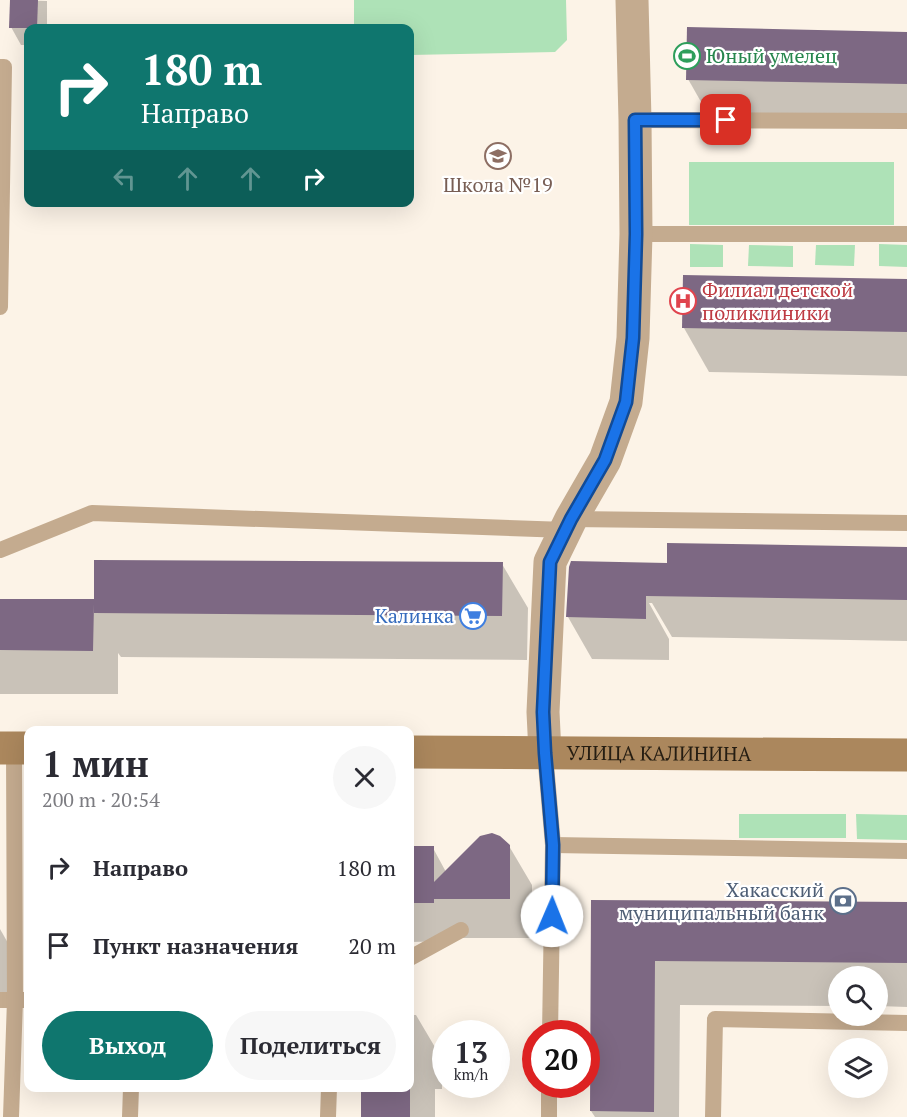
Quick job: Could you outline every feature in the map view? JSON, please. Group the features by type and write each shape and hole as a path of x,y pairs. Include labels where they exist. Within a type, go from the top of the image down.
{"main road":[{"name":"УЛИЦА КАЛИНИНА","path":"414,752 907,755"}],"street":[{"path":"545,753 543,712 550,562 568,524 605,460 626,402 633,338 636,234 632,0"}],"lane":[{"path":"0,67 4,67 0,307"},
{"path":"635,120 907,121"},
{"path":"636,234 907,234"},
{"path":"0,550 92,513 568,524 907,523"},
{"path":"11,1117 15,1000 14,748"},
{"path":"545,753 553,845 550,1020"},
{"path":"553,845 907,851"},
{"path":"414,956 461,930"},
{"path":"713,1117 715,1019 907,1023"},
{"path":"130,1092 130,1117"},
{"path":"328,1117 329,1092"},
{"path":"549,1098 549,1117"}],"green space":[{"path":"354,0 566,0 567,40 555,52 414,55 414,24 354,24"},
{"path":"689,162 894,162 894,225 689,225"},
{"path":"690,244 723,245 723,267 690,267"},
{"path":"879,244 907,245 907,267 879,266"},
{"path":"749,245 793,246 793,267 748,266"},
{"path":"816,245 855,245 854,266 815,265"},
{"path":"739,814 846,814 846,838 739,838"},
{"path":"856,814 907,815 907,840 857,839"}],"building":[{"path":"10,0 38,0 37,24 24,24 24,28 9,28"},
{"path":"687,27 907,32 907,84 686,80"},
{"path":"683,275 907,279 907,332 682,328"},
{"path":"667,543 907,547 907,600 646,596 646,619 566,617 571,561 667,563"},
{"path":"94,560 503,562 502,616 94,613 94,604 93,651 0,650 0,599 94,599"},
{"path":"492,833 500,836 510,845 510,899 434,899 434,903 414,903 414,846 434,846 434,882 480,836"},
{"path":"591,900 907,902 907,963 655,961 654,1112 590,1111 590,1098 600,1098 600,1020 590,1020"},
{"path":"361,1092 410,1092 410,1117 361,1117"}],"place":[{"name":"Юный умелец","path":"687,56"},
{"name":"Школа №19","path":"498,156"},
{"name":"Филиал детской поликлиники","path":"683,301"},
{"name":"Калинка","path":"473,616"},
{"name":"Хакасский муниципальный банк","path":"843,901"}],"route":[{"path":"552,916 553,845 543,712 550,562 571,519 605,460 626,402 633,338 636,234 635,120 726,120"}]}
